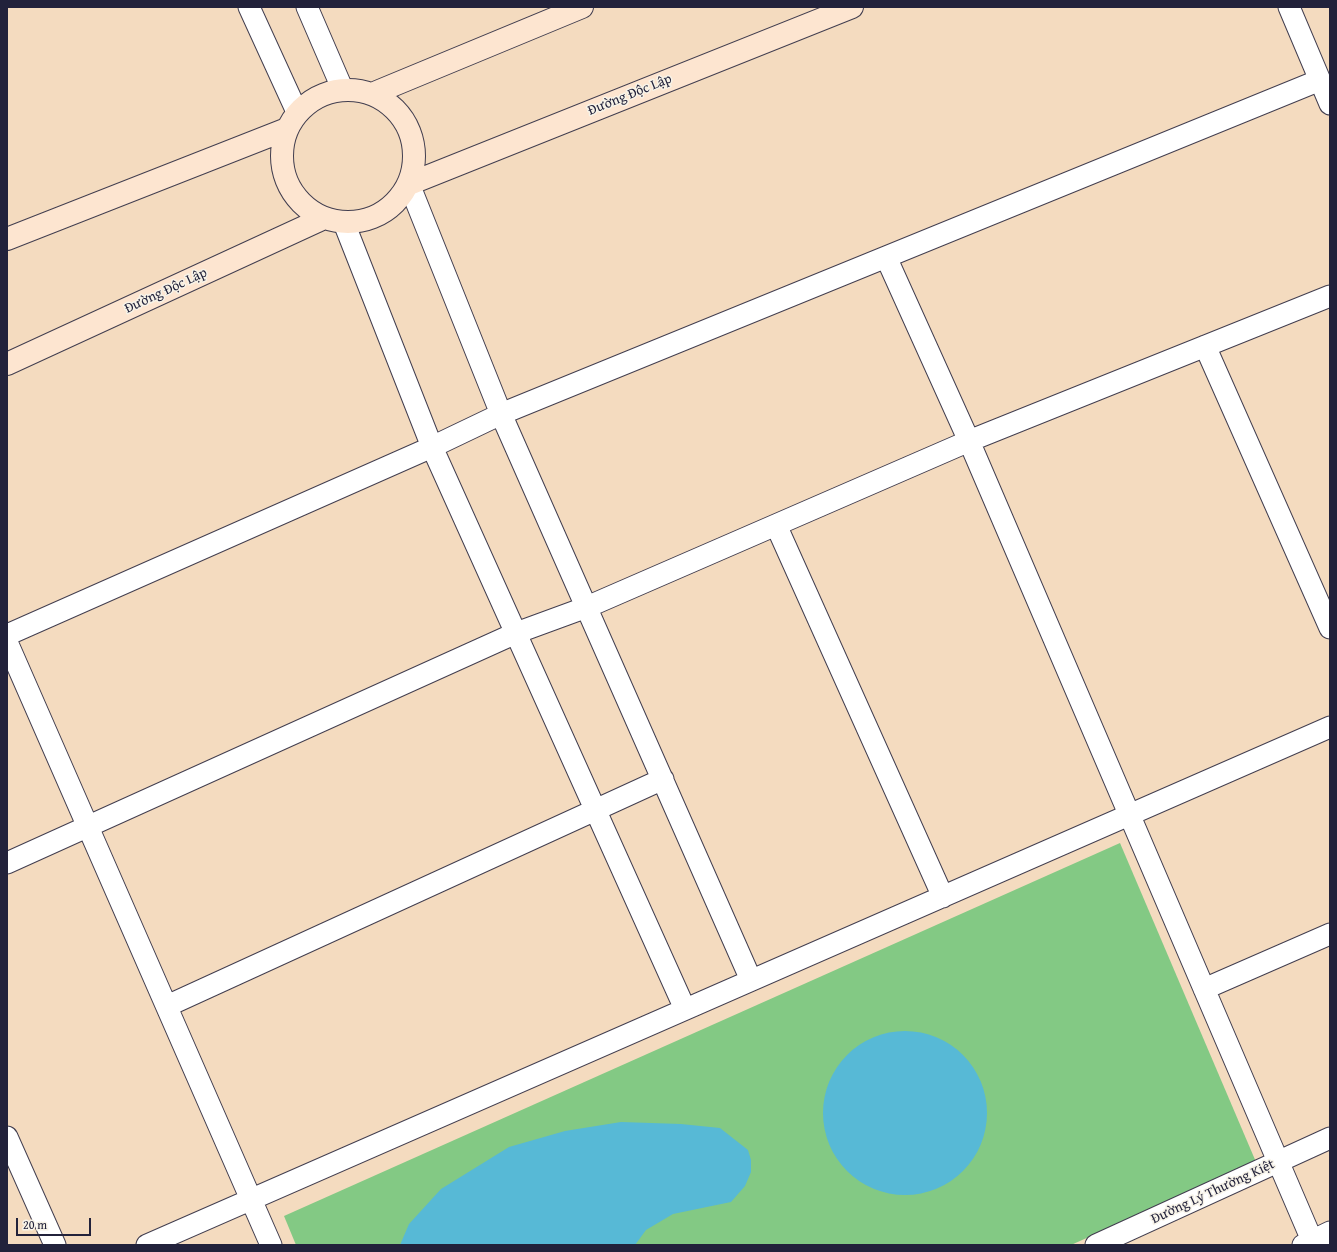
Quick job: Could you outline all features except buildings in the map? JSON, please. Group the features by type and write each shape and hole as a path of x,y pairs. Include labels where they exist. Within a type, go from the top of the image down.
{"street":[{"path":"7,239 292,120 314,99 342,88 372,94 390,105 404,121 413,141 414,163 409,184 398,200 382,213 364,221 334,221 306,207 292,191 284,171 282,150 292,120 249,7"},
{"path":"307,7 342,88"},
{"path":"372,94 582,7"},
{"name":"Đường Độc Lập","path":"409,184 852,7"},
{"path":"1289,7 1330,104"},
{"path":"7,635 432,447 501,414 1320,80"},
{"path":"409,184 501,414 752,980"},
{"path":"334,221 432,447 685,1009"},
{"name":"Đường Độc Lập","path":"7,364 334,221"},
{"path":"886,257 969,442 1314,1241"},
{"path":"7,863 516,633 586,607 969,442 1330,296"},
{"path":"1205,346 1330,628"},
{"path":"776,525 943,897"},
{"path":"7,642 272,1245"},
{"path":"147,1245 1330,727"},
{"path":"167,1006 663,779"},
{"path":"1204,989 1330,934"},
{"path":"7,1137 55,1245"},
{"name":"Đường Lý Thường Kiệt","path":"1096,1245 1330,1138"}],"green space":[{"path":"1120,843 1256,1162 1071,1245 296,1245 284,1216"}],"water":[{"path":"897,1031 913,1031 936,1037 951,1045 963,1055 973,1067 981,1082 987,1105 987,1121 981,1144 973,1159 963,1171 951,1181 936,1189 913,1195 897,1195 874,1189 859,1181 847,1171 837,1159 827,1137 823,1121 823,1105 829,1082 837,1067 847,1055 859,1045 881,1035"},
{"path":"621,1122 681,1124 720,1128 748,1150 751,1160 751,1172 745,1186 731,1202 673,1214 646,1230 635,1245 400,1245 409,1224 441,1189 509,1147 565,1131"}]}
